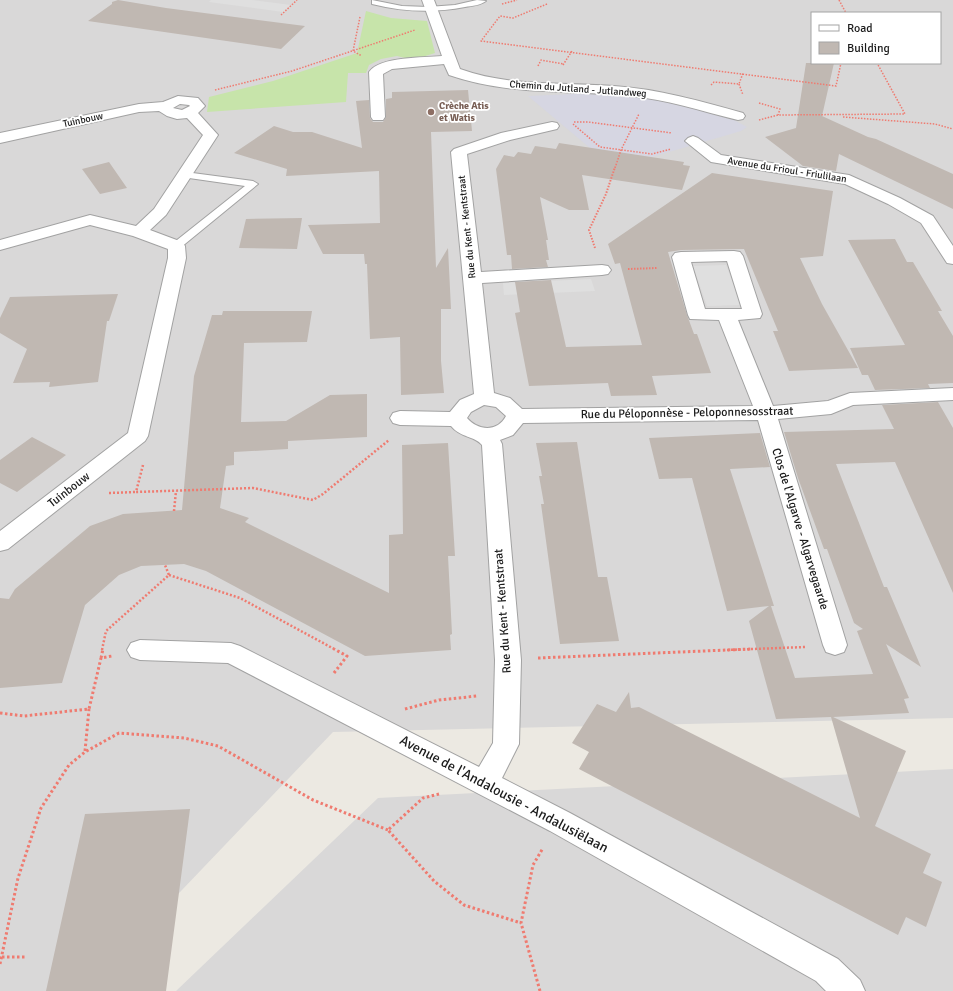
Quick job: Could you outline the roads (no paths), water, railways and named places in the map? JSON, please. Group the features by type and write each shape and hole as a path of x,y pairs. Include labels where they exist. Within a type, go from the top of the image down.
{"street":[{"name":"Chemin du Jutland - Jutlandweg","path":"431,12 448,60 454,72 472,80 547,89 613,90 648,94 675,98 738,116"},
{"path":"378,118 376,72 389,65 448,60"},
{"name":"Tuinbouw","path":"0,138 139,108 166,106 165,109 174,114 191,107 211,135 185,175"},
{"name":"Rue du Kent - Kentstraat","path":"484,398 459,152 506,136 552,126"},
{"name":"Avenue du Frioul - Friulilaan","path":"693,141 716,158 849,180 894,201 927,220 953,259"},
{"path":"139,232 160,212 185,175"},
{"path":"0,245 90,220 139,232 176,246"},
{"name":"Tuinbouw","path":"0,543 138,436 177,258 176,246"},
{"path":"734,256 753,314 726,314 697,315 681,257 734,256"},
{"path":"473,278 602,270"},
{"name":"Clos de l'Algarve - Algarvegaarde","path":"726,314 766,413 835,646"},
{"name":"Rue du Péloponnèse - Peloponnesosstraat","path":"516,416 766,413 831,407 850,399 953,394"},
{"path":"484,398 497,399 510,406 516,416 514,424 507,430 498,434 486,436 470,432 461,426 457,419 459,413 467,404 484,398"},
{"path":"400,418 457,419"},
{"name":"Rue du Kent - Kentstraat","path":"485,783 506,744 508,660 492,444 486,436"},
{"name":"Avenue de l'Andalousie - Andalusiëlaan","path":"140,650 231,653 560,822 827,970 848,991"}],"lane":[{"path":"375,2 400,8 431,12 459,8 482,1"},
{"path":"176,246 253,184 185,175"}],"place":[{"name":"Crèche Atis et Watis","path":"431,112"}]}
